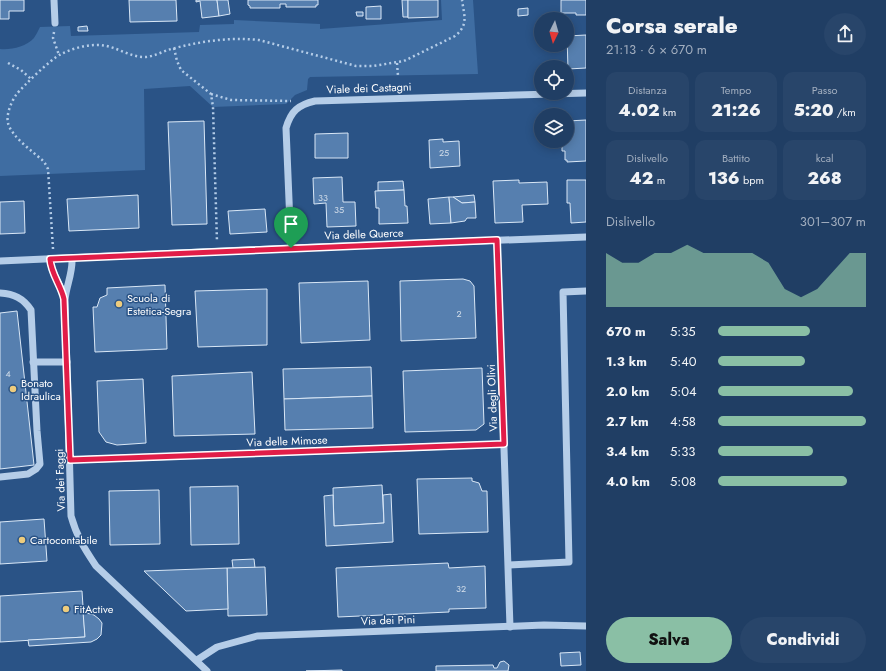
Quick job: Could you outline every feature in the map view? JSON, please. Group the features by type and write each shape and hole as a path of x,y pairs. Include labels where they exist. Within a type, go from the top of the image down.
{"street":[{"path":"54,0 55,23"},
{"name":"Viale dei Castagni","path":"291,248 286,128 293,112 300,107 315,101 586,93"},
{"name":"Via delle Querce","path":"0,261 586,237"},
{"name":"Via degli Olivi","path":"497,240 510,627"},
{"name":"Via dei Faggi","path":"72,258 72,269 65,291 65,306 72,516 76,533 96,566 207,671"},
{"name":"Via dei Faggi","path":"50,259 52,271 63,295 65,306"},
{"path":"509,565 569,562 563,292 586,292"},
{"path":"0,293 10,294 25,302 31,310 40,464 36,469 28,474 0,477"},
{"path":"33,362 67,362"},
{"name":"Via delle Mimose","path":"70,460 504,444"},
{"name":"Via dei Pini","path":"197,660 217,647 258,636 510,627 586,626"}],"path":[{"path":"53,250 48,169 42,160 16,136 8,124 9,110 16,94 59,55 88,45 108,46 136,56 146,57 174,48 201,42 243,38 259,40 356,66 397,63 456,36 461,32 465,21 462,0"},
{"path":"55,23 53,38 59,55"},
{"path":"174,48 181,70 211,94 231,100 291,101"},
{"path":"8,63 21,70 31,79"},
{"path":"397,63 398,76"},
{"path":"211,94 213,107 216,243"}],"shaded area":[{"path":"441,0 473,0 478,74 310,77 308,79 307,90 295,95 286,104 213,107 190,86 144,89 145,170 0,176 0,49 9,49 27,44 34,38 40,27 70,26 71,36 199,32 200,25 234,24 234,20 320,24 320,29 442,20"}],"building":[{"path":"0,0 24,0 24,11 9,11 9,19 0,19"},
{"path":"129,0 176,0 177,21 130,22"},
{"path":"196,0 217,0 219,16 202,18 200,1 196,2"},
{"path":"217,0 228,0 230,14 219,16"},
{"path":"248,0 318,0 318,5 316,5 316,7 286,7 286,4 280,4 280,8 250,8 248,5"},
{"path":"402,0 408,0 408,17 403,17"},
{"path":"408,0 438,0 438,17 408,18"},
{"path":"561,0 586,0 586,15 576,15 574,12 561,12"},
{"path":"381,6 381,19 366,19 366,7"},
{"path":"528,8 528,15 518,16 518,9"},
{"path":"356,12 363,12 363,16 357,16"},
{"path":"87,26 88,31 78,31 78,27"},
{"path":"586,35 586,68 574,69 574,60 568,60 567,52 574,52 574,36"},
{"path":"586,120 586,161 567,162 567,160 565,160 565,151 562,151 562,148 574,148 574,121"},
{"path":"204,121 207,224 172,225 168,122"},
{"path":"348,133 348,158 315,158 315,134"},
{"path":"443,139 443,142 459,141 460,166 430,168 429,140"},
{"path":"342,177 343,202 355,202 356,226 327,227 326,203 314,204 313,178"},
{"path":"519,180 519,183 547,182 548,204 522,205 523,222 495,223 493,181"},
{"path":"567,180 586,180 586,222 571,223 570,203 567,203"},
{"path":"403,181 404,190 378,191 378,182"},
{"path":"404,190 408,223 379,224 379,208 376,208 375,191"},
{"path":"138,195 139,228 69,231 67,199"},
{"path":"474,195 475,202 462,203 453,197"},
{"path":"449,197 451,223 430,224 428,199"},
{"path":"449,197 453,197 462,203 475,202 476,218 467,218 465,221 451,223"},
{"path":"24,201 25,233 0,234 0,202"},
{"path":"265,209 267,232 230,234 228,211"},
{"path":"463,279 470,281 474,286 476,338 401,341 400,281"},
{"path":"368,281 370,340 301,343 299,283"},
{"path":"165,285 167,349 95,352 93,307 97,307 100,298 107,295 107,288"},
{"path":"267,289 267,345 198,347 195,291"},
{"name":"Bonato Idraulica","path":"17,311 34,465 0,469 0,313"},
{"path":"371,367 372,396 284,399 283,369"},
{"path":"482,368 484,424 476,430 405,432 403,371"},
{"path":"252,372 255,434 174,436 172,376"},
{"path":"143,379 146,443 117,445 106,442 99,432 97,381"},
{"path":"372,396 373,428 285,430 284,399"},
{"path":"472,478 472,481 479,483 482,491 487,491 488,532 419,534 417,479"},
{"path":"382,485 384,523 334,526 333,488"},
{"path":"238,486 239,544 191,545 190,487"},
{"path":"159,490 160,544 110,545 109,491"},
{"path":"391,494 393,542 326,546 324,496 333,495 334,526 384,523 383,495"},
{"path":"44,519 47,561 0,564 0,522"},
{"path":"254,559 255,568 233,568 232,560"},
{"path":"448,563 449,568 485,566 486,608 449,609 449,612 338,617 336,568"},
{"path":"265,567 267,615 228,616 227,568"},
{"path":"227,568 228,609 186,611 144,571"},
{"path":"82,591 85,637 0,642 0,596"},
{"path":"83,612 94,615 102,623 101,635 97,639 91,642 29,646 28,640 85,637"},
{"path":"580,652 581,665 561,666 560,653"},
{"path":"504,661 509,665 508,671 436,671 436,666 493,665 494,668 497,668 500,662"},
{"path":"342,670 342,671 306,671"}],"place":[{"name":"Scuola di Estetica-Segra","path":"119,304"},
{"name":"Bonato Idraulica","path":"13,389"},
{"name":"Cartocontabile","path":"22,540"},
{"name":"FitActive","path":"66,609"}],"route":[{"path":"497,240 504,444 70,460 66,316 63,295 52,271 50,259 291,248 497,240"}]}
